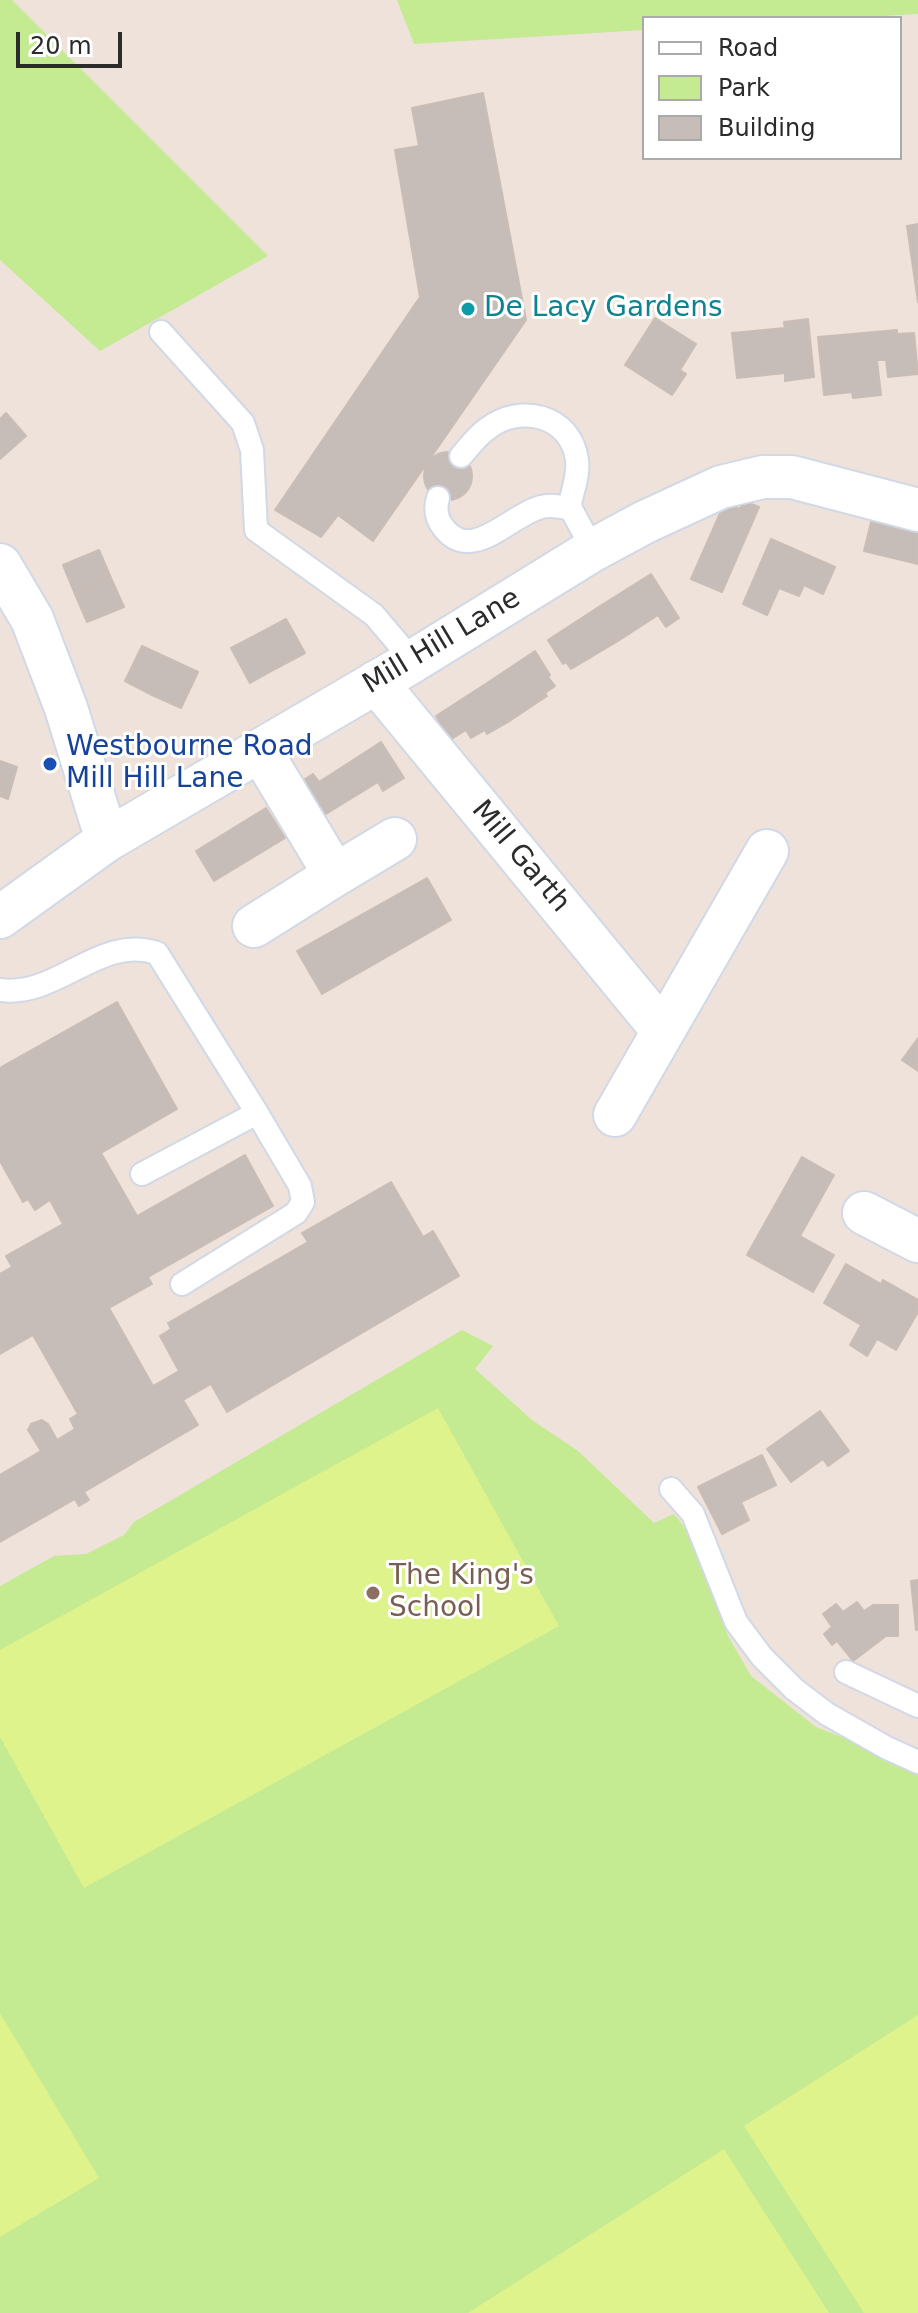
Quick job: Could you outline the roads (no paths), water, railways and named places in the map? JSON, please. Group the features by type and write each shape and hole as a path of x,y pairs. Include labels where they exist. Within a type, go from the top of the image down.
{"street":[{"name":"Mill Hill Lane","path":"0,917 107,840 413,661 593,550 721,487 763,477 792,477 918,510"},
{"path":"0,565 38,634 66,708 107,840"},
{"name":"Mill Garth","path":"376,682 663,1031"},
{"path":"260,750 335,875"},
{"path":"254,926 395,839"},
{"path":"615,1115 767,851"},
{"path":"864,1213 918,1241"}],"lane":[{"path":"161,332 243,423 252,450 256,530 374,615 413,661"},
{"path":"461,456 486,429 500,420 531,415 559,424 572,444 578,461 571,509 593,550"},
{"path":"438,498 436,506 441,525 459,540 469,542 481,539 543,506 571,509"},
{"path":"3,993 59,978 100,955 128,948 157,953 257,1113 300,1186 303,1202 296,1213 182,1284"},
{"path":"142,1174 257,1113"},
{"path":"671,1489 693,1514 736,1622 762,1657 794,1689 827,1714 918,1762"},
{"path":"846,1672 918,1706"}],"place":[{"name":"De Lacy Gardens","path":"468,309"},
{"name":"Westbourne Road Mill Hill Lane","path":"50,764"},
{"name":"The King's School","path":"373,1593"}]}
